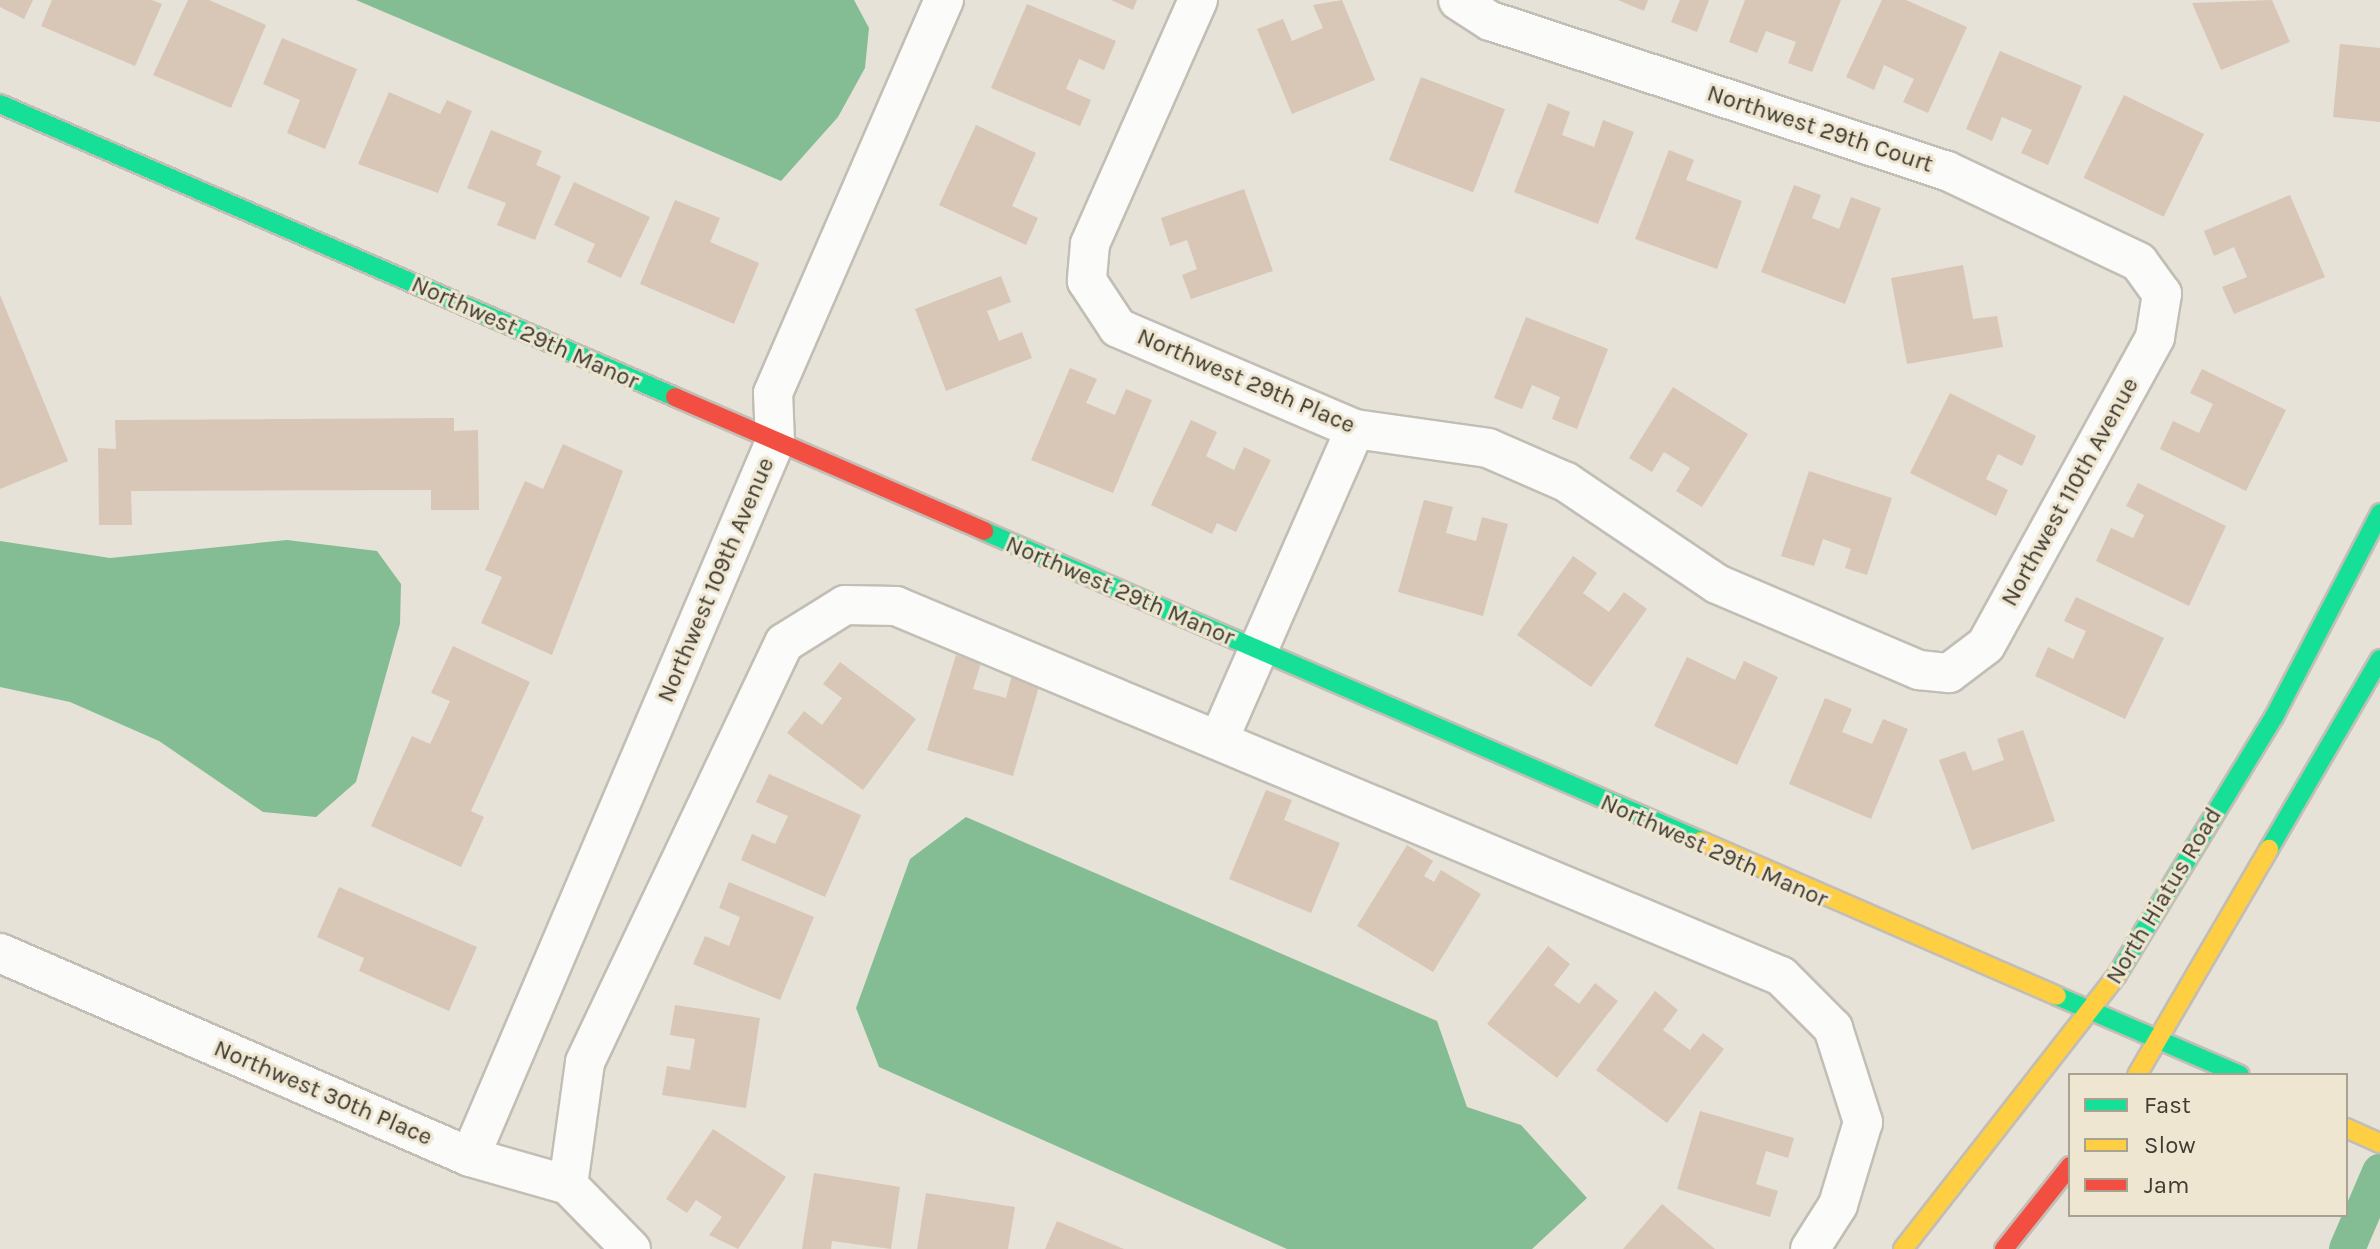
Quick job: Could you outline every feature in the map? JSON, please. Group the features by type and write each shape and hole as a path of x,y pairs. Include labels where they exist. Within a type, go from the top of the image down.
{"street":[{"name":"Northwest 109th Avenue","path":"470,1157 775,442 773,393 944,0"},
{"name":"Northwest 29th Place","path":"1198,0 1090,244 1087,281 1118,328 1355,429 1488,448 1566,482 1717,584 1919,670 1949,673"},
{"name":"Northwest 29th Court","path":"1458,0 1490,21 1947,171 2139,262 2162,294"},
{"name":"Northwest 29th Manor","path":"0,104 2092,1016 2163,1036 2236,1073"},
{"name":"Northwest 110th Avenue","path":"1949,673 1986,645 2155,337 2162,294"},
{"path":"1220,737 1355,429"},
{"name":"North Hiatus Road","path":"1903,1249 2092,1016 2274,717 2380,513"},
{"path":"568,1185 585,1062 746,714 784,643 845,605 896,606 1220,737 1781,976 1833,1028 1863,1122 1838,1205 1810,1249"},
{"path":"2138,1073 2163,1036 2380,659"},
{"name":"Northwest 30th Place","path":"0,953 470,1157 568,1185 631,1249"},
{"path":"2348,1129 2380,1143"},
{"path":"2004,1249 2068,1169"}],"shaded area":[{"path":"356,0 854,0 869,28 865,68 838,117 781,181"},
{"path":"287,540 377,551 401,584 400,624 356,782 316,817 263,812 159,741 70,702 0,687 0,541 110,558"},
{"path":"966,817 1437,1021 1467,1107 1521,1125 1587,1198 1532,1249 1287,1249 879,1067 856,1008 910,859"}],"building":[{"path":"0,0 33,0 24,19 0,7"},
{"path":"52,0 152,0 162,4 135,66 41,26"},
{"path":"188,0 209,0 266,25 231,108 153,75"},
{"path":"1111,0 1137,0 1133,10"},
{"path":"1342,0 1375,80 1292,114 1257,29 1283,19 1292,41 1323,28 1313,5"},
{"path":"1618,0 1648,0 1644,11"},
{"path":"1680,0 1709,0 1697,32 1671,22"},
{"path":"1745,0 1841,0 1812,72 1788,63 1796,42 1766,31 1757,53 1729,42"},
{"path":"1882,0 1906,0 1967,27 1928,113 1903,102 1914,79 1884,65 1874,90 1846,77"},
{"path":"2272,0 2290,42 2221,70 2192,3"},
{"path":"1027,4 1116,41 1104,70 1079,59 1066,89 1091,100 1080,126 991,88"},
{"path":"282,38 357,69 325,149 287,133 300,100 263,84"},
{"path":"2340,44 2380,48 2380,122 2333,117"},
{"path":"2000,51 2082,86 2048,165 2021,153 2032,130 2002,117 1992,141 1966,129"},
{"path":"1421,77 1505,109 1473,192 1389,160"},
{"path":"389,92 440,114 447,100 472,111 438,193 358,164"},
{"path":"2124,95 2204,134 2164,217 2084,178"},
{"path":"1548,103 1570,112 1562,135 1594,147 1603,120 1634,132 1598,224 1514,192"},
{"path":"976,125 1036,153 1012,206 1038,218 1026,245 939,205"},
{"path":"491,130 542,151 536,165 561,176 535,240 497,225 506,203 467,188"},
{"path":"1669,150 1694,160 1686,180 1742,201 1717,269 1635,239"},
{"path":"574,182 650,217 621,278 587,262 595,244 554,225"},
{"path":"1794,185 1821,195 1812,218 1839,229 1851,197 1881,208 1845,304 1761,272"},
{"path":"1244,189 1273,271 1191,299 1182,275 1197,269 1187,240 1170,246 1161,218"},
{"path":"2290,195 2325,277 2234,314 2222,287 2247,277 2234,247 2214,256 2204,231"},
{"path":"675,200 720,218 710,242 759,263 734,324 640,284"},
{"path":"1963,265 1973,319 1997,316 2003,347 1907,364 1891,278"},
{"path":"1001,276 1011,302 987,311 999,341 1022,332 1032,358 946,391 915,309"},
{"path":"0,295 68,461 0,489"},
{"path":"1526,317 1608,349 1577,429 1552,419 1560,397 1532,385 1522,409 1494,398"},
{"path":"1070,368 1097,379 1086,403 1115,415 1126,389 1152,400 1113,493 1031,460"},
{"path":"2202,369 2286,410 2246,491 2160,449 2173,421 2199,433 2213,404 2190,393"},
{"path":"1673,387 1748,434 1702,507 1676,491 1690,468 1664,452 1652,472 1629,458"},
{"path":"1950,393 2036,436 2022,466 1998,454 1986,479 2008,490 1996,516 1910,473"},
{"path":"454,418 454,431 478,430 479,510 431,510 431,490 131,491 132,525 99,525 98,448 116,449 115,420"},
{"path":"1191,420 1217,432 1206,456 1234,470 1244,447 1271,460 1236,532 1217,523 1212,534 1151,505"},
{"path":"563,444 623,471 552,655 481,623 502,577 485,570 525,481 543,489"},
{"path":"1809,471 1892,498 1867,575 1845,568 1851,549 1823,539 1814,566 1781,556"},
{"path":"2138,483 2226,526 2189,606 2096,561 2111,528 2133,538 2144,515 2126,506"},
{"path":"1424,500 1453,507 1446,533 1476,541 1482,517 1508,524 1483,616 1398,592"},
{"path":"1573,556 1597,573 1583,593 1609,612 1624,592 1647,609 1591,687 1517,635"},
{"path":"2076,597 2164,638 2125,719 2035,676 2048,647 2073,659 2086,631 2064,621"},
{"path":"453,646 530,682 471,811 484,817 461,867 371,826 412,736 430,744 450,701 431,693"},
{"path":"956,655 981,663 973,689 1006,698 1012,675 1040,683 1013,776 927,750"},
{"path":"1687,657 1735,680 1744,661 1778,677 1737,765 1654,726"},
{"path":"840,662 916,719 863,790 787,733 804,711 822,725 842,698 823,684"},
{"path":"1825,698 1852,709 1842,732 1872,744 1883,719 1908,729 1871,819 1789,784"},
{"path":"2023,730 2055,821 1972,850 1939,760 1965,751 1973,771 2004,760 1997,739"},
{"path":"769,774 861,815 825,897 741,860 752,834 775,844 788,816 756,802"},
{"path":"1266,790 1292,800 1284,820 1340,843 1311,913 1229,879"},
{"path":"1407,845 1433,861 1424,876 1434,882 1441,870 1481,894 1433,972 1357,926"},
{"path":"729,882 814,917 780,1000 693,964 705,936 729,946 740,917 719,908"},
{"path":"339,887 477,947 449,1011 359,971 364,958 317,937"},
{"path":"1548,946 1570,964 1554,985 1579,1004 1595,983 1618,1001 1557,1078 1487,1024"},
{"path":"1655,991 1678,1010 1663,1030 1690,1050 1703,1033 1724,1049 1667,1123 1596,1070"},
{"path":"675,1005 760,1018 746,1108 662,1095 667,1066 690,1070 695,1039 670,1035"},
{"path":"1700,1111 1794,1138 1788,1158 1766,1151 1756,1184 1778,1191 1770,1217 1677,1189"},
{"path":"713,1129 786,1177 738,1249 709,1235 722,1217 696,1200 687,1213 666,1199"},
{"path":"814,1173 900,1187 891,1249 832,1241 831,1249 802,1249"},
{"path":"926,1193 1015,1207 1008,1249 917,1249"},
{"path":"1662,1204 1715,1249 1623,1249"},
{"path":"1057,1221 1124,1249 1045,1249"}],"waterway":[{"path":"2347,1249 2380,1172"}],"traffic: fast":[{"path":"0,104 675,397"},
{"path":"2117,975 2274,717 2380,513"},
{"path":"984,531 1701,841"},
{"path":"2269,849 2380,659"},
{"path":"2057,996 2235,1073"}],"traffic: slow":[{"path":"1701,841 2057,996"},
{"path":"2138,1073 2269,849"},
{"path":"1903,1249 2117,975"},
{"path":"2348,1129 2380,1143"}],"traffic: jam":[{"path":"675,397 984,531"},
{"path":"2004,1249 2068,1169"}]}
